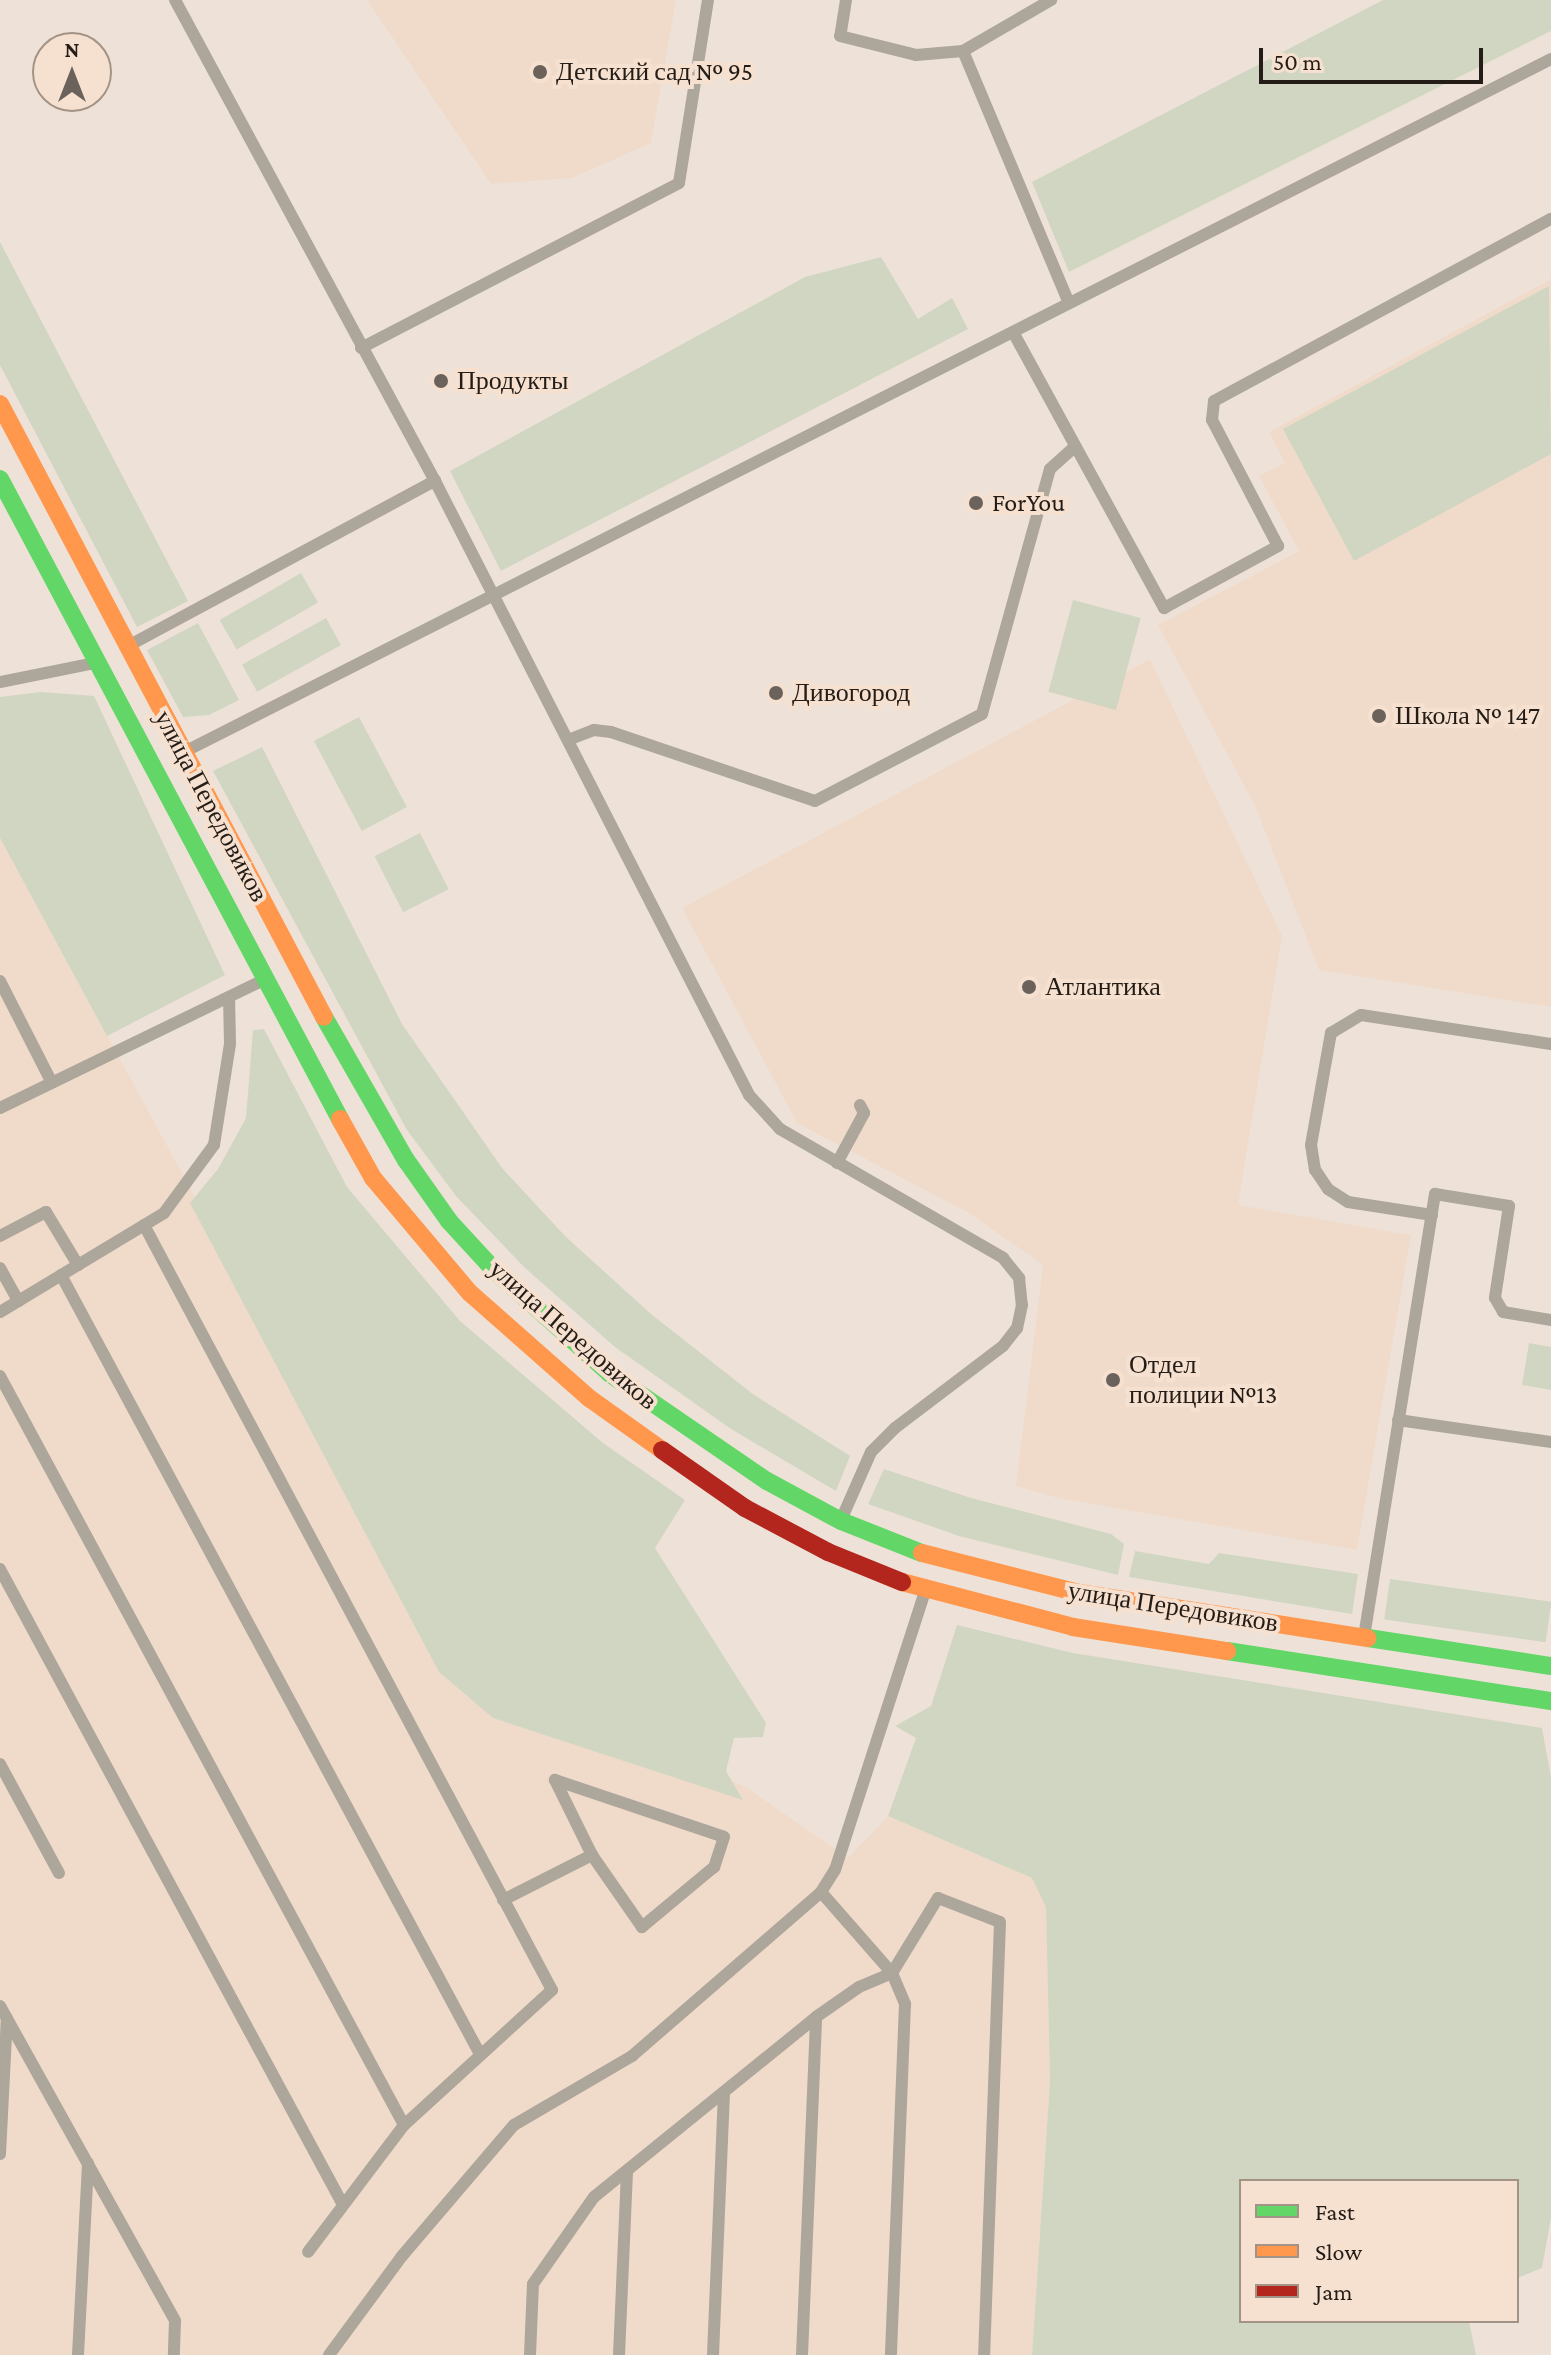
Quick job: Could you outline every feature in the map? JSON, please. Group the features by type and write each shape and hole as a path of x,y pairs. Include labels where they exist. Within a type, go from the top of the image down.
{"street":[{"name":"улица Передовиков","path":"0,404 112,655 168,761 294,964 406,1160 449,1221 494,1270 609,1373 834,1537 1361,1655 1551,1701"},
{"name":"улица Передовиков","path":"0,479 112,655 168,761 263,980 373,1178 470,1293 520,1341 659,1451 834,1537 925,1591 1073,1627 1361,1655 1551,1666"}],"lane":[{"path":"175,0 435,481 749,1095 780,1129 1003,1258 1019,1278 1022,1305 1017,1328 1003,1346 895,1428 871,1452 834,1537"},
{"path":"361,348 679,183 708,0"},
{"path":"846,0 840,36 916,55 963,51 1051,0"},
{"path":"963,51 1069,303"},
{"path":"168,761 1551,59"},
{"path":"1013,332 1073,448 1164,608 1278,546 1212,420 1214,401 1551,219"},
{"path":"568,740 594,730 611,732 815,801 982,714 1050,469 1073,448"},
{"path":"0,682 112,655 435,481"},
{"path":"0,1108 294,964"},
{"path":"0,981 52,1083"},
{"path":"0,1312 164,1213 214,1145 230,1044 229,997"},
{"path":"1432,1215 1348,1202 1328,1189 1315,1170 1311,1145 1331,1033 1361,1015 1551,1044"},
{"path":"837,1163 864,1113 860,1105"},
{"path":"1361,1655 1435,1194 1509,1206 1495,1298 1503,1312 1551,1320"},
{"path":"0,1236 46,1212 78,1265"},
{"path":"144,1225 552,1990 404,2125 342,2203 308,2252"},
{"path":"0,1268 18,1301"},
{"path":"61,1275 480,2054"},
{"path":"0,1376 404,2125"},
{"path":"1398,1420 1551,1442"},
{"path":"329,2355 402,2256 514,2125 632,2056 821,1892 835,1870 936,1558"},
{"path":"0,1569 342,2203"},
{"path":"0,1764 59,1873"},
{"path":"555,1780 724,1837 714,1867 642,1927 592,1855 555,1780"},
{"path":"503,1900 592,1855"},
{"path":"821,1892 892,1973 905,2004 891,2355"},
{"path":"530,2355 533,2284 594,2197 816,2017 859,1987 892,1973 938,1898 1000,1922 984,2355"},
{"path":"0,2006 175,2321 174,2355"},
{"path":"802,2355 816,2017"},
{"path":"0,2154 7,2018"},
{"path":"713,2355 724,2092"},
{"path":"78,2355 88,2163"},
{"path":"619,2355 627,2171"}],"shaded area":[{"name":"Детский сад № 95","path":"367,0 676,0 651,143 572,178 491,184"},
{"name":"Школа № 147","path":"1551,279 1551,1007 1319,970 1255,806 1158,625 1299,551 1259,476 1285,463 1269,432"},
{"path":"1150,659 1282,936 1238,1205 1411,1235 1357,1550 1058,1498 1016,1486 1043,1265 969,1213 797,1123 682,908"},
{"path":"0,838 466,1696 607,1732 746,1787 848,1858 888,1816 1033,1878 1046,1907 1050,2081 1032,2355 0,2355"}],"green space":[{"path":"1383,0 1551,0 1551,31 1069,272 1032,182"},
{"path":"0,242 188,601 137,627 0,365"},
{"path":"881,257 918,319 952,298 968,329 501,571 450,471 805,277"},
{"path":"1549,286 1551,454 1354,561 1283,429"},
{"path":"301,573 318,602 237,649 220,620"},
{"path":"1073,600 1141,618 1116,710 1048,692"},
{"path":"326,618 341,645 257,692 242,665"},
{"path":"198,623 239,700 209,715 183,717 147,650"},
{"path":"41,692 94,696 225,975 107,1036 0,838 0,697"},
{"path":"359,717 407,807 362,831 314,741"},
{"path":"262,747 402,1024 502,1168 565,1236 651,1314 754,1395 850,1456 836,1491 731,1429 615,1347 525,1268 456,1196 407,1130 213,771"},
{"path":"420,833 449,889 403,912 375,856"},
{"path":"264,1029 347,1187 460,1321 603,1443 685,1500 655,1548 766,1723 763,1737 734,1738 726,1771 743,1800 493,1718 439,1672 190,1203 218,1169 246,1118 253,1030"},
{"path":"1529,1343 1551,1347 1551,1390 1522,1385"},
{"path":"884,1469 971,1498 1111,1534 1124,1544 1118,1575 959,1536 868,1504"},
{"path":"1135,1551 1209,1564 1219,1553 1358,1574 1352,1614 1129,1577"},
{"path":"1390,1579 1551,1602 1546,1642 1384,1620"},
{"path":"957,1625 1073,1653 1542,1728 1551,1777 1551,2218 1542,2268 1519,2277 1519,2179 1239,2179 1239,2323 1469,2323 1476,2355 1032,2355 1050,2081 1046,1907 1032,1878 888,1816 916,1738 895,1726 931,1706"}],"traffic: fast":[{"path":"0,479 340,1119"},
{"path":"324,1017 406,1160 449,1221 494,1270 609,1373 767,1481 841,1521 922,1553"},
{"path":"1368,1638 1551,1666"},
{"path":"1227,1651 1551,1701"}],"traffic: slow":[{"path":"0,404 324,1017"},
{"path":"340,1119 373,1178 470,1293 589,1398 662,1450"},
{"path":"922,1553 1079,1593 1368,1638"},
{"path":"902,1582 1073,1627 1227,1651"}],"traffic: jam":[{"path":"662,1450 745,1508 828,1552 902,1582"}],"place":[{"name":"Детский сад № 95","path":"540,72"},
{"name":"Продукты","path":"441,381"},
{"name":"ForYou","path":"976,503"},
{"name":"Дивогород","path":"776,693"},
{"name":"Школа № 147","path":"1379,716"},
{"name":"Атлантика","path":"1029,987"},
{"name":"Отдел полиции №13","path":"1113,1380"}]}
